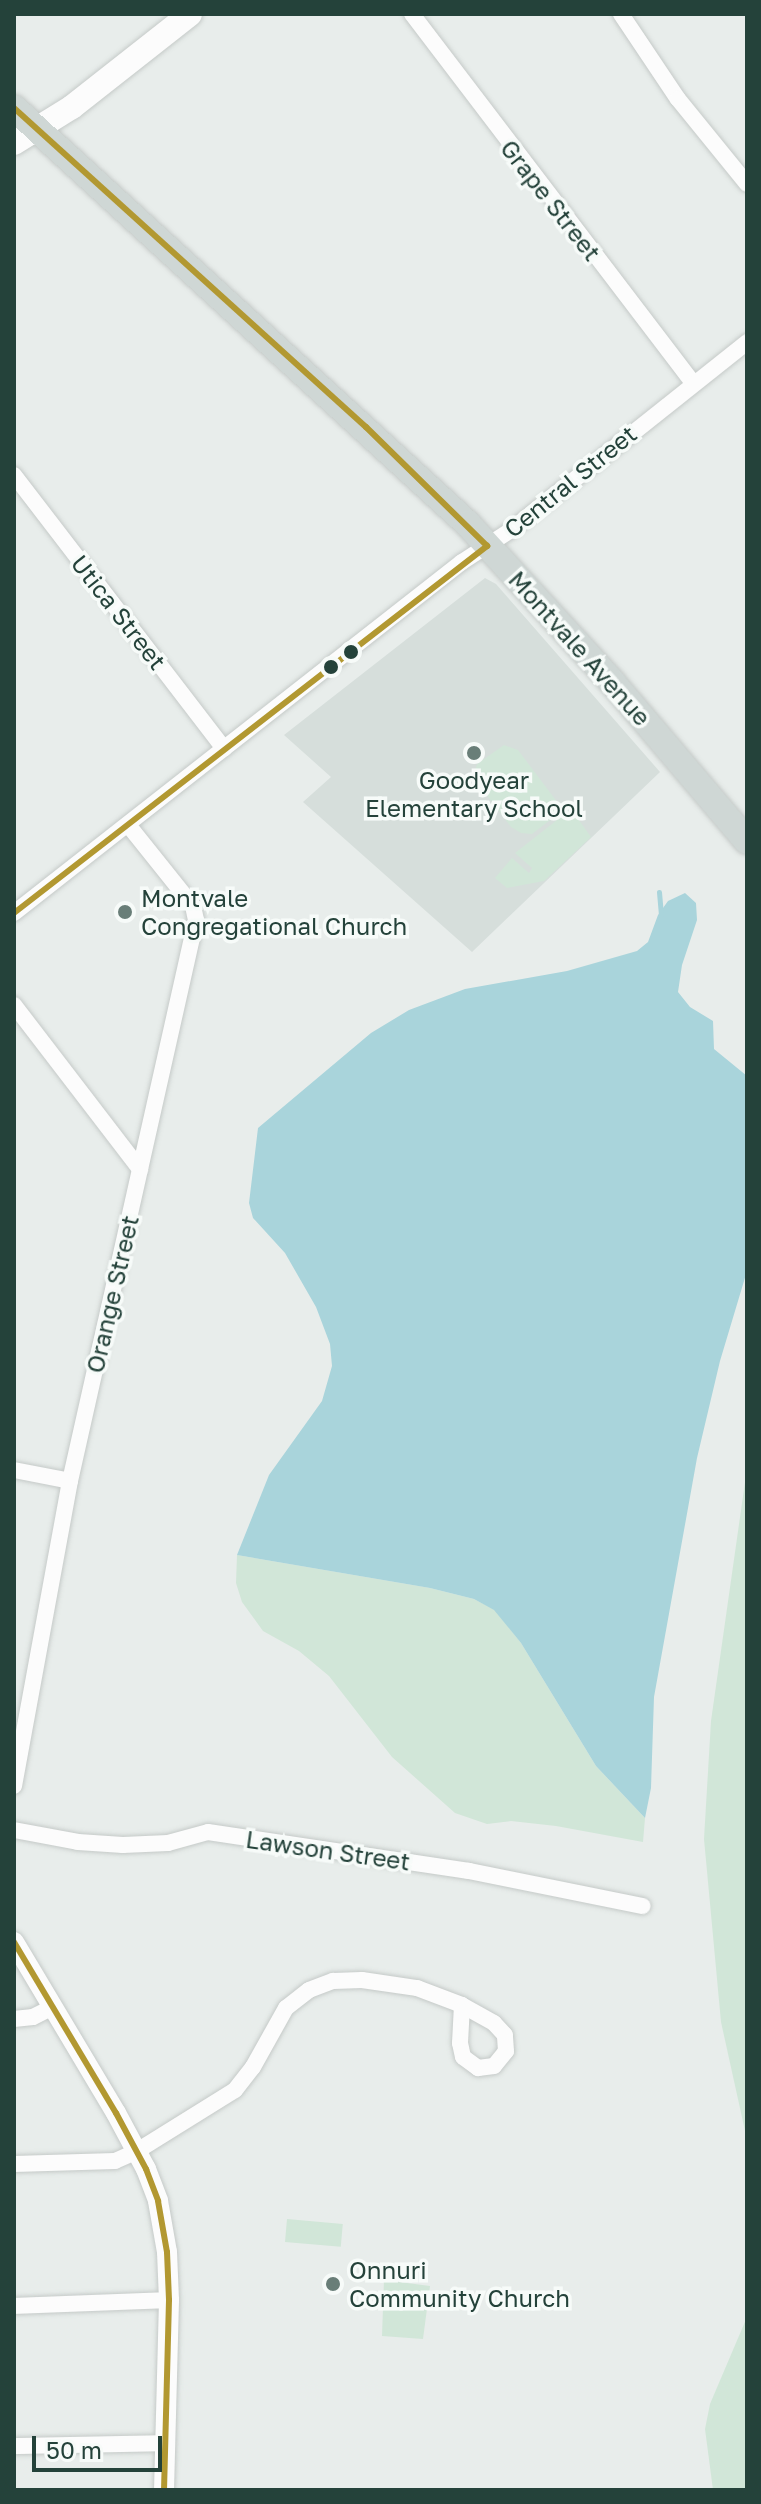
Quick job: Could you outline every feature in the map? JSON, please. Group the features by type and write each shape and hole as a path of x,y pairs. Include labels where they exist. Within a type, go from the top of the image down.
{"main road":[{"path":"24,135 72,107 190,14"},
{"name":"Montvale Avenue","path":"14,108 24,135 366,427 487,546 613,683 747,841"}],"street":[{"name":"Grape Street","path":"412,14 693,383"},
{"path":"621,14 678,99 747,184"},
{"name":"Central Street","path":"14,913 747,342"},
{"name":"Utica Street","path":"14,475 224,749"},
{"name":"Orange Street","path":"14,1786 70,1481 196,914 128,825"},
{"path":"14,1005 140,1169"},
{"path":"14,1470 70,1481"},
{"name":"Lawson Street","path":"14,1830 78,1842 123,1845 168,1843 208,1832 484,1873 642,1906"},
{"path":"14,1942 137,2151 153,2187 162,2219 169,2300 164,2490"},
{"path":"14,2164 115,2161 137,2151 235,2090 250,2072 286,2008 320,1986 345,1980 404,1985 430,1991 462,2005"},
{"path":"14,2019 33,2017 53,2007"},
{"path":"14,2306 169,2300"},
{"path":"14,2446 165,2443"}],"shaded area":[{"name":"Goodyear Elementary School","path":"485,578 496,584 660,772 472,952 303,802 331,777 284,735"}],"green space":[{"path":"504,745 518,750 558,803 554,817 532,834 521,833 511,827 473,777 477,764"},
{"path":"571,809 591,837 544,881 507,888 495,878 512,858 529,873 532,868 515,853"},
{"path":"747,1468 747,2140 721,2022 704,1839 711,1721"},
{"path":"237,1555 430,1588 474,1599 495,1610 521,1643 596,1766 645,1818 643,1842 556,1826 511,1821 487,1824 455,1813 392,1757 329,1676 299,1651 263,1631 242,1602 236,1583"},
{"path":"287,2219 343,2224 341,2247 285,2242"},
{"path":"384,2280 430,2286 423,2339 382,2336"},
{"path":"747,2317 747,2490 713,2490 705,2429 710,2404"}],"water":[{"path":"685,893 696,903 697,920 682,965 678,992 690,1007 713,1021 714,1049 747,1076 747,1271 720,1361 697,1458 654,1697 651,1788 645,1818 596,1766 521,1643 494,1610 474,1599 430,1588 237,1555 269,1475 322,1401 332,1366 330,1344 316,1307 285,1253 253,1218 249,1203 258,1128 371,1033 409,1010 465,989 567,971 637,951 648,942 658,915 668,901"}],"waterway":[{"path":"659,892 661,915"}],"transit line":[{"path":"14,108 366,427 487,546"},
{"path":"14,913 487,546"},
{"path":"14,1942 116,2113 146,2169 158,2201 167,2252 169,2300 164,2490"}],"place":[{"name":"Goodyear Elementary School","path":"474,753"},
{"name":"Montvale Congregational Church","path":"125,912"},
{"name":"Onnuri Community Church","path":"333,2284"}]}
